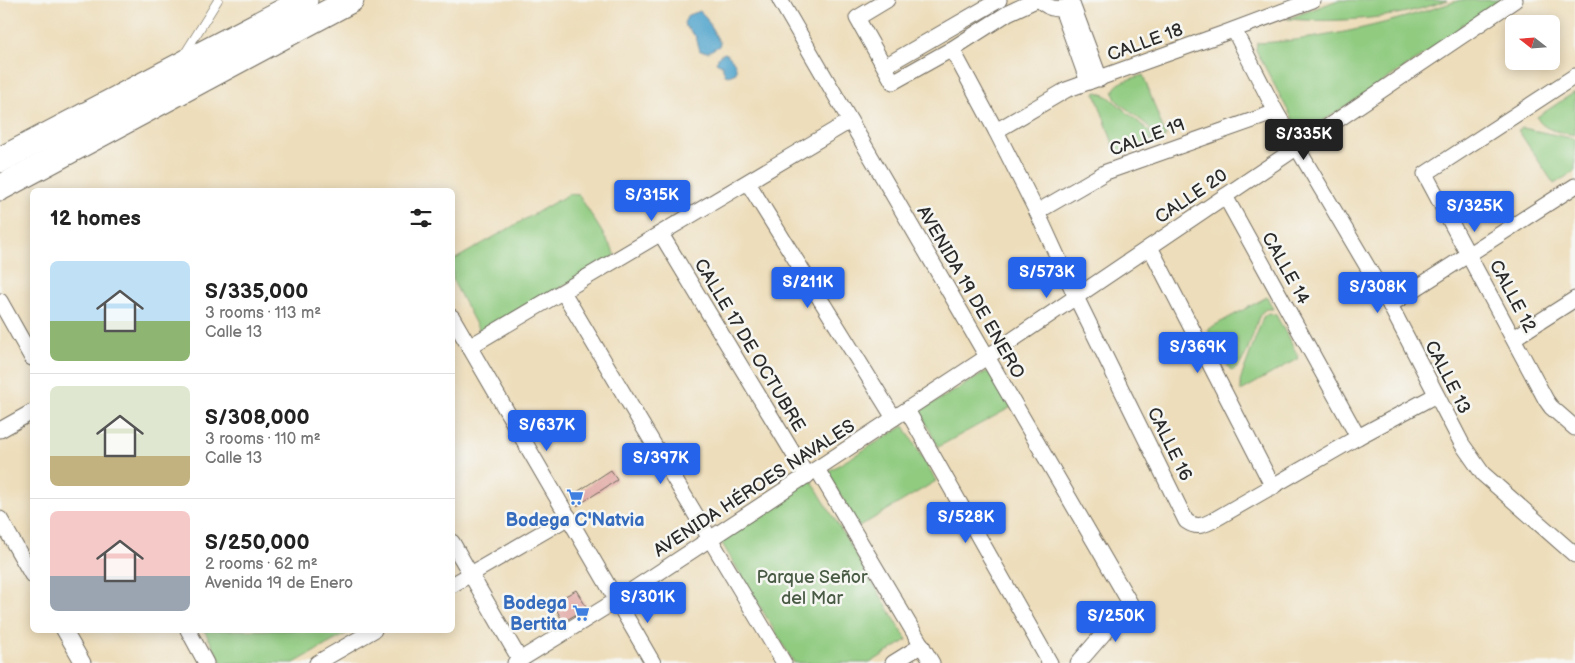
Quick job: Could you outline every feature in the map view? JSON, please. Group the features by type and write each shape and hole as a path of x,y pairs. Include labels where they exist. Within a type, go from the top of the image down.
{"highway":[{"path":"0,160 304,0"},
{"path":"0,188 351,0"}],"street":[{"name":"AVENIDA 19 DE ENERO","path":"780,0 850,121 993,353 1130,603 1078,663"},
{"path":"887,0 857,18 885,66 892,82 952,49 1008,13 1038,0 1049,7 1070,4 1094,81"},
{"path":"885,66 999,0"},
{"name":"CALLE 18","path":"996,131 1060,93 1313,0"},
{"name":"CALLE 20","path":"993,353 1515,0"},
{"name":"CALLE 13","path":"1234,30 1276,112 1390,305 1462,444 1483,474 1575,555"},
{"name":"CALLE 16","path":"952,49 1037,212 1076,297 1186,521 1193,525 1201,526 1436,395"},
{"name":"CALLE 12","path":"1575,76 1425,174 1546,400 1551,407 1575,428"},
{"name":"CALLE 19","path":"1037,212 1106,172 1276,112"},
{"path":"469,347 850,121"},
{"path":"748,183 894,418"},
{"path":"1390,305 1575,186"},
{"name":"CALLE 14","path":"1225,196 1358,437"},
{"name":"CALLE 17 DE OCTUBRE","path":"661,234 932,663"},
{"path":"1150,247 1273,487"},
{"path":"563,292 784,663"},
{"path":"1514,338 1575,299"},
{"path":"0,301 30,354"},
{"path":"455,322 653,663"},
{"name":"AVENIDA HÉROES NAVALES","path":"517,661 617,600 993,353"},
{"path":"907,410 1050,663"},
{"path":"0,430 30,413"},
{"path":"455,582 569,517"},
{"path":"0,519 30,572"},
{"path":"455,547 517,661"},
{"path":"66,633 83,663"},
{"path":"190,633 206,663"},
{"path":"317,663 369,633"},
{"path":"893,663 922,645"}],"lane":[{"path":"177,67 218,0"}],"green space":[{"path":"1338,0 1448,0 1409,12 1369,18 1348,20 1287,19"},
{"path":"1460,0 1506,0 1471,23 1462,24 1459,32 1306,132 1301,130 1299,122 1293,120 1256,50 1257,43 1309,38 1360,29"},
{"path":"1143,75 1166,137 1152,142 1154,135 1148,126 1117,101 1114,95 1114,90 1121,83"},
{"path":"1098,92 1109,97 1148,130 1152,136 1149,143 1117,155 1095,93"},
{"path":"1575,92 1575,135 1553,130 1540,122 1537,117"},
{"path":"1523,128 1575,139 1575,171 1554,184 1518,130"},
{"path":"569,194 579,195 616,255 481,334 455,285 455,259"},
{"path":"1267,297 1273,309 1266,309 1261,313 1245,355 1237,368 1231,371 1208,329"},
{"path":"1268,313 1276,315 1299,358 1241,391 1240,381 1263,317"},
{"path":"988,371 1017,404 938,447 920,411"},
{"path":"904,426 936,481 859,527 827,472"},
{"name":"Parque Señor del Mar","path":"810,478 907,640 870,663 794,663 717,535"},
{"path":"206,633 348,633 294,663 222,663"}],"water":[{"path":"700,11 705,16 720,43 719,46 708,52 700,51 696,37 684,23 688,15"},
{"path":"725,53 732,59 736,67 736,73 729,76 725,75 722,65 716,62 720,55"}],"building":[{"path":"611,470 617,480 577,506 571,496"},
{"path":"576,590 587,608 563,622 553,603"}],"place":[{"name":"Bodega C'Natvia","path":"575,497"},
{"name":"Bodega Bertita","path":"581,613"}]}
